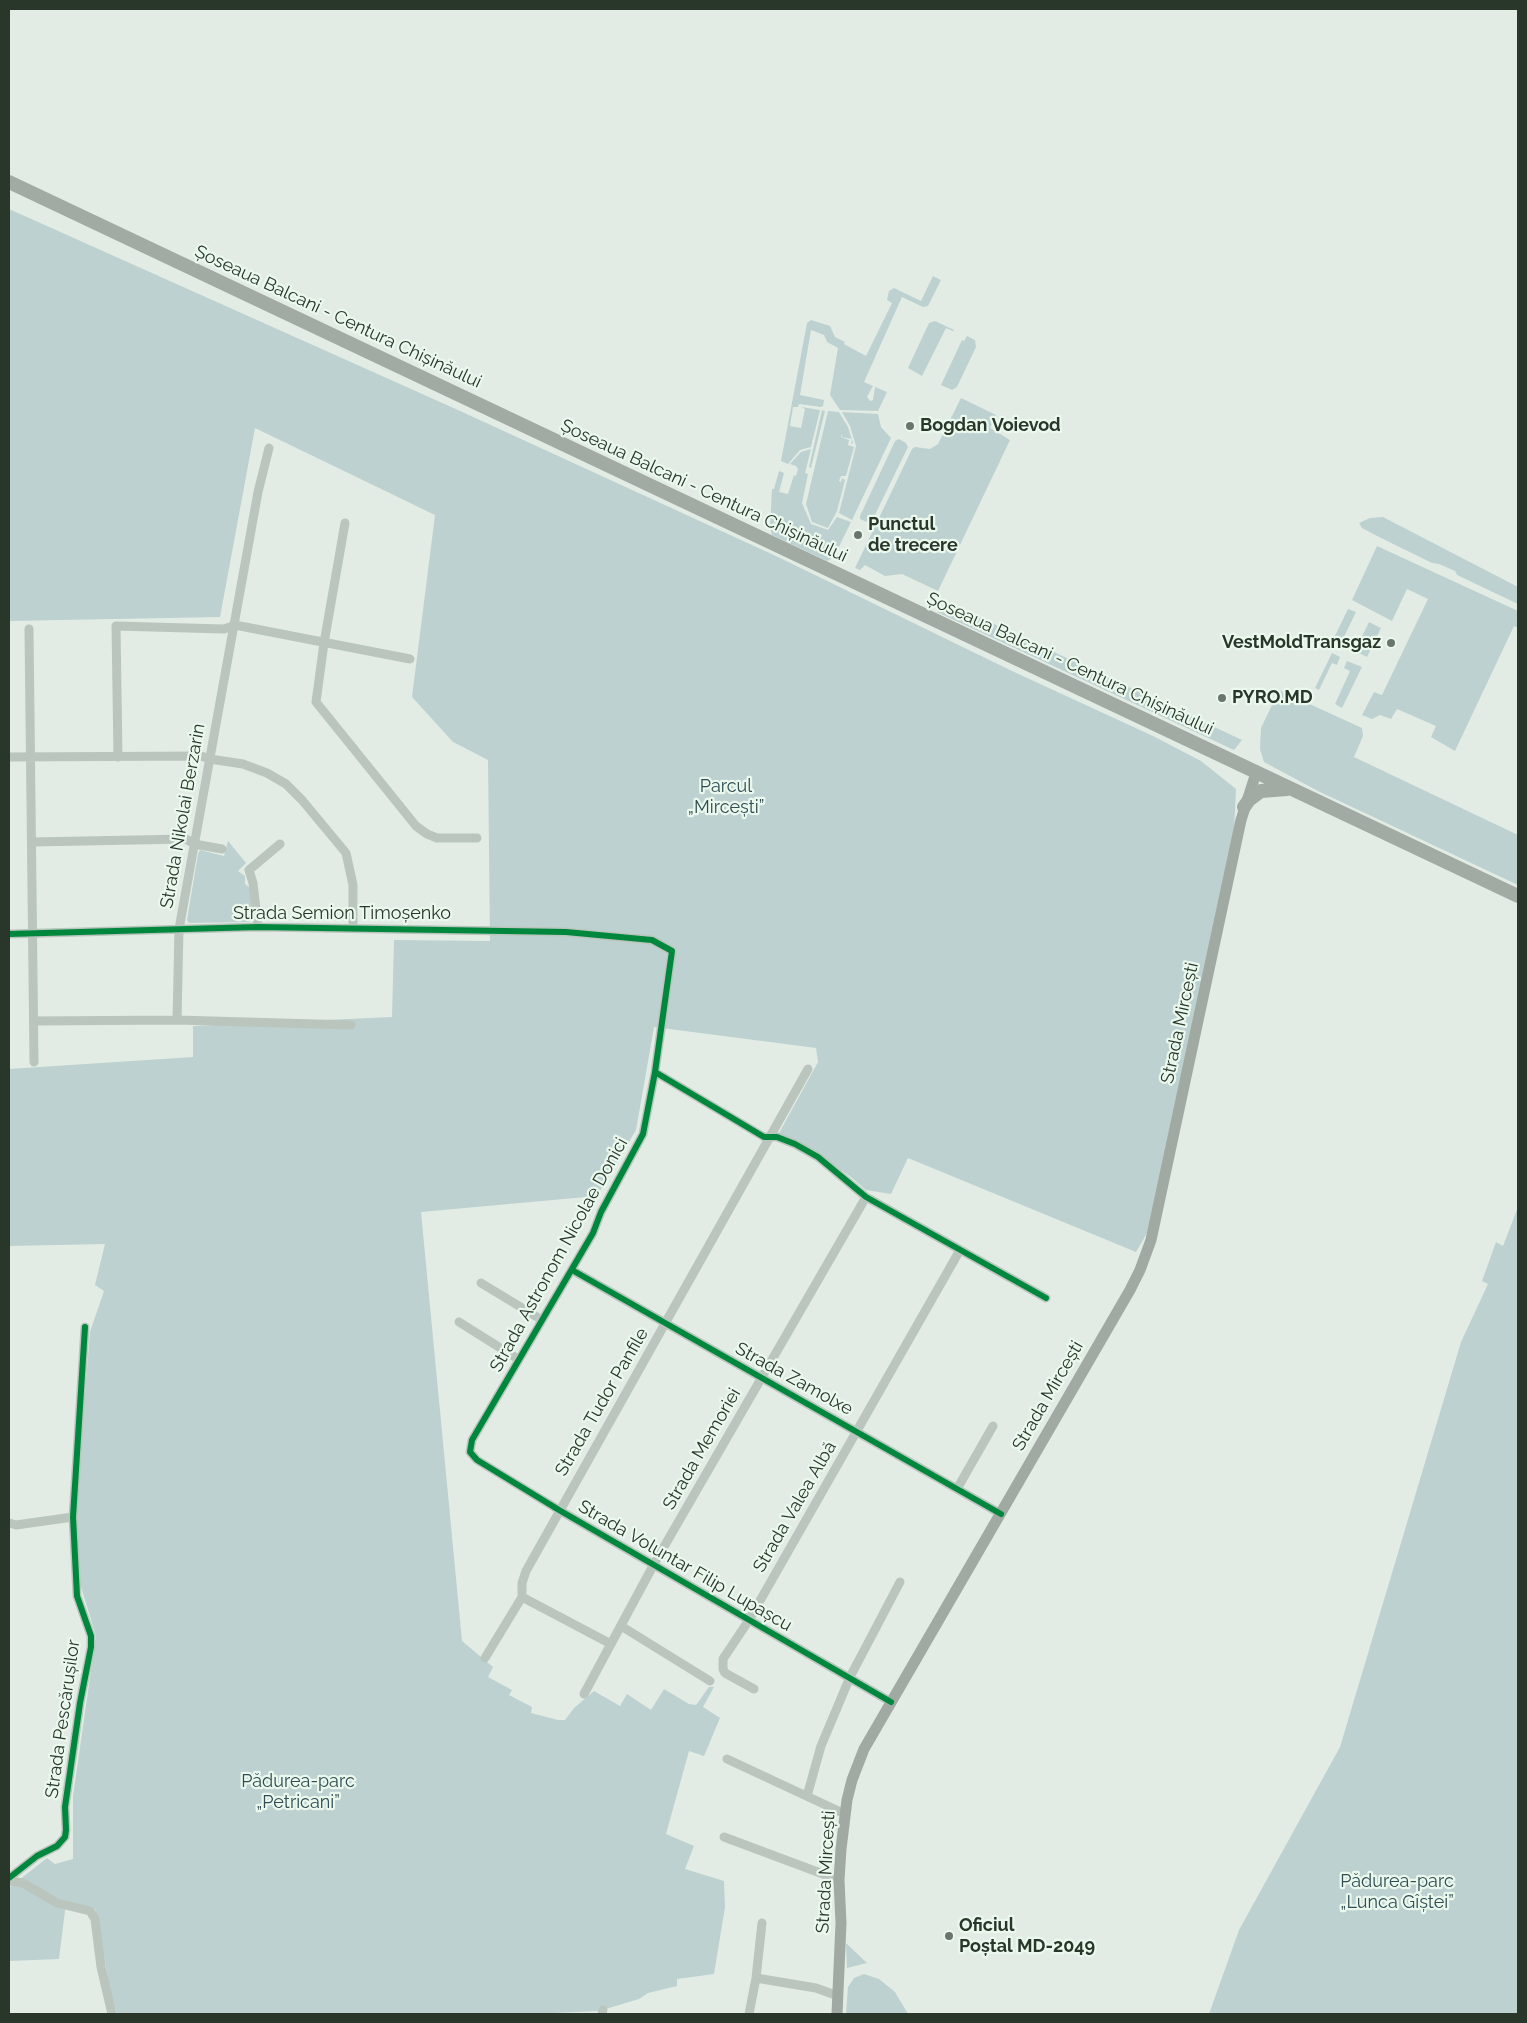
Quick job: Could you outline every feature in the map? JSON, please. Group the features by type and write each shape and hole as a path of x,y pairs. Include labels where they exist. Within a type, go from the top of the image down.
{"highway":[{"name":"Șoseaua Balcani - Centura Chișinăului","path":"9,182 1518,896"},
{"path":"1244,808 1250,800 1261,792 1292,789"}],"main road":[{"name":"Strada Mircești","path":"837,2014 841,1923 839,1880 845,1814 849,1794 864,1749 1130,1290 1151,1240 1244,808 1256,772"}],"street":[{"name":"Strada Nikolai Berzarin","path":"176,1020 179,929 258,492 269,448"},
{"path":"346,523 324,643 316,702 416,826 437,838 477,838"},
{"path":"118,757 116,626 224,629 235,626 410,659"},
{"path":"28,629 34,1062"},
{"path":"9,757 201,756 243,764 261,770 286,784 302,800 346,853 353,885 353,928"},
{"path":"32,842 186,839 194,844 222,849"},
{"path":"258,928 253,883 249,870 280,844"},
{"name":"Strada Semion Timoșenko","path":"9,934 258,928 566,932 652,940 672,951"},
{"name":"Strada Astronom Nicolae Donici","path":"470,1449 472,1440 518,1359 572,1270 643,1134 655,1072 672,951"},
{"path":"34,1021 176,1020 351,1026"},
{"name":"Strada Tudor Panfile","path":"486,1658 522,1597 522,1583 526,1571 808,1069"},
{"path":"655,1072 764,1137 777,1137 795,1144 818,1157 866,1197 1046,1298"},
{"name":"Strada Memoriei","path":"584,1694 654,1564 866,1197"},
{"name":"Strada Valea Albă","path":"754,1689 730,1676 723,1669 723,1659 749,1620 960,1250"},
{"name":"Strada Zamolxe","path":"572,1270 1001,1514"},
{"name":"Strada Astronom Nicolae Donici","path":"481,1283 542,1320"},
{"name":"Strada Astronom Nicolae Donici","path":"459,1322 518,1359"},
{"name":"Strada Pescărușilor","path":"9,1880 37,1856 57,1846 65,1837 66,1830 65,1807 80,1703 91,1647 87,1622 77,1596 73,1517 85,1327"},
{"path":"957,1489 993,1426"},
{"name":"Strada Voluntar Filip Lupașcu","path":"470,1449 472,1456 477,1460 560,1510 891,1702"},
{"path":"9,1523 16,1525 73,1517"},
{"path":"807,1796 821,1746 850,1677 900,1582"},
{"path":"522,1597 611,1644"},
{"path":"621,1626 710,1681"},
{"path":"727,1759 845,1814"},
{"path":"724,1837 839,1880"},
{"name":"Strada Pescărușilor","path":"9,1880 23,1883 56,1903 90,1911 95,1919 101,1967 112,2014"},
{"path":"749,2014 756,1978 762,1923"},
{"path":"756,1978 816,1988 838,1996"}],"green space":[{"name":"Parcul „Mircești”","path":"9,209 458,410 778,557 1012,671 1153,736 1201,761 1236,789 1234,831 1150,1228 1136,1252 908,1158 891,1194 866,1190 832,1164 778,1135 818,1062 816,1048 654,1027 636,1130 597,1196 421,1212 462,1641 493,1667 488,1677 512,1690 509,1695 532,1707 531,1713 558,1720 565,1720 574,1708 594,1691 620,1706 627,1694 651,1710 664,1689 689,1704 696,1705 709,1687 714,1687 703,1707 720,1718 704,1756 689,1751 666,1834 694,1846 685,1869 724,1881 725,1907 714,1974 677,1979 677,1986 648,1993 639,1999 599,2011 531,2014 117,2014 111,1994 95,1909 66,1903 59,1959 9,1961 9,1888 47,1858 55,1864 73,1859 73,1796 96,1636 78,1577 75,1519 90,1332 104,1291 95,1285 105,1244 9,1246 9,1069 193,1057 193,1026 392,1017 394,940 490,941 488,760 453,742 412,697 435,515 255,428 220,617 9,621"},
{"path":"933,276 941,280 928,306 923,307 902,297 864,382 873,386 867,397 870,401 873,400 875,387 887,392 878,411 840,410 830,395 838,348 827,342 824,335 811,330 800,395 824,400 823,406 799,404 798,407 793,407 790,426 801,428 805,409 801,407 820,410 811,447 800,450 788,464 781,461 807,323 811,320 830,326 835,337 866,356 892,303 887,300 889,291 894,288 921,301"},
{"path":"935,321 954,330 946,328 922,376 908,368 929,323"},
{"path":"967,336 975,340 976,347 957,387 952,390 941,385 962,340 964,341"},
{"path":"961,398 996,415 990,428 1010,440 938,591 902,574 885,576 865,565 860,570 855,568 912,449 915,447 930,449 938,444"},
{"path":"822,410 825,411 811,468 809,467"},
{"path":"828,411 839,412 848,427 852,439 842,437 842,434 841,437 849,440 848,445 854,447 846,476 841,476 839,481 841,482 842,478 845,480 837,511 828,528 812,522 806,504"},
{"path":"842,412 878,414 881,427 891,438 852,520 839,513 856,446 850,426"},
{"path":"899,439 906,443 908,447 871,523 869,523 860,519 860,516 895,441"},
{"path":"811,449 805,473 808,474 802,503 811,524 828,530 837,517 851,522 834,557 827,561 772,535 770,527 772,489 774,489 779,471 784,473 779,492 788,494 798,469 790,464 801,452"},
{"path":"1383,517 1518,587 1518,604 1457,575 1455,571 1432,563 1381,538 1362,528 1359,523 1370,518"},
{"path":"1377,546 1518,611 1518,628 1514,626 1455,751 1431,737 1436,726 1397,709 1391,719 1380,715 1372,719 1362,715 1374,692 1382,695 1428,599 1407,589 1392,621 1352,600"},
{"path":"952,604 1242,740 1234,750 937,612"},
{"path":"1348,609 1356,612 1339,647 1331,644"},
{"path":"1369,622 1381,628 1367,657 1355,651"},
{"path":"1332,653 1340,657 1337,665 1332,663 1319,690 1315,688"},
{"path":"1347,661 1362,667 1342,708 1335,704 1350,671 1344,668"},
{"path":"1279,690 1362,728 1363,736 1354,757 1518,835 1518,885 1318,791 1264,762 1260,749 1261,728"},
{"path":"228,841 246,863 238,871 245,876 245,884 250,888 253,915 249,922 189,923 187,920 198,854 200,850 224,856"},
{"name":"Pădurea-parc „Lunca Gîștei”","path":"1518,1207 1518,2014 1209,2014 1239,1930 1340,1747 1461,1342 1488,1284 1482,1281 1496,1242 1503,1246"},
{"path":"847,1944 867,1963 847,1968"},
{"path":"864,1974 879,1979 895,1992 908,2014 846,2014 848,1987 854,1978"}],"cycle path":[{"path":"9,934 258,927 566,932 652,940 672,951 655,1072 643,1134 601,1212 593,1233 472,1440 470,1452 477,1460 559,1510 891,1702"},
{"path":"655,1072 764,1137 777,1137 795,1144 818,1157 866,1197 1046,1298"},
{"path":"572,1270 1001,1514"},
{"path":"9,1878 37,1856 57,1846 65,1837 66,1830 65,1807 80,1703 91,1647 91,1636 77,1596 73,1517 85,1327"}],"place":[{"name":"Bogdan Voievod","path":"910,426"},
{"name":"Punctul de trecere","path":"858,535"},
{"name":"VestMoldTransgaz","path":"1391,643"},
{"name":"PYRO.MD","path":"1222,698"},
{"name":"Oficiul Poștal MD-2049","path":"949,1936"}],"park label":[{"name":"Pădurea-parc „Petricani”","path":"298,1792"}]}
